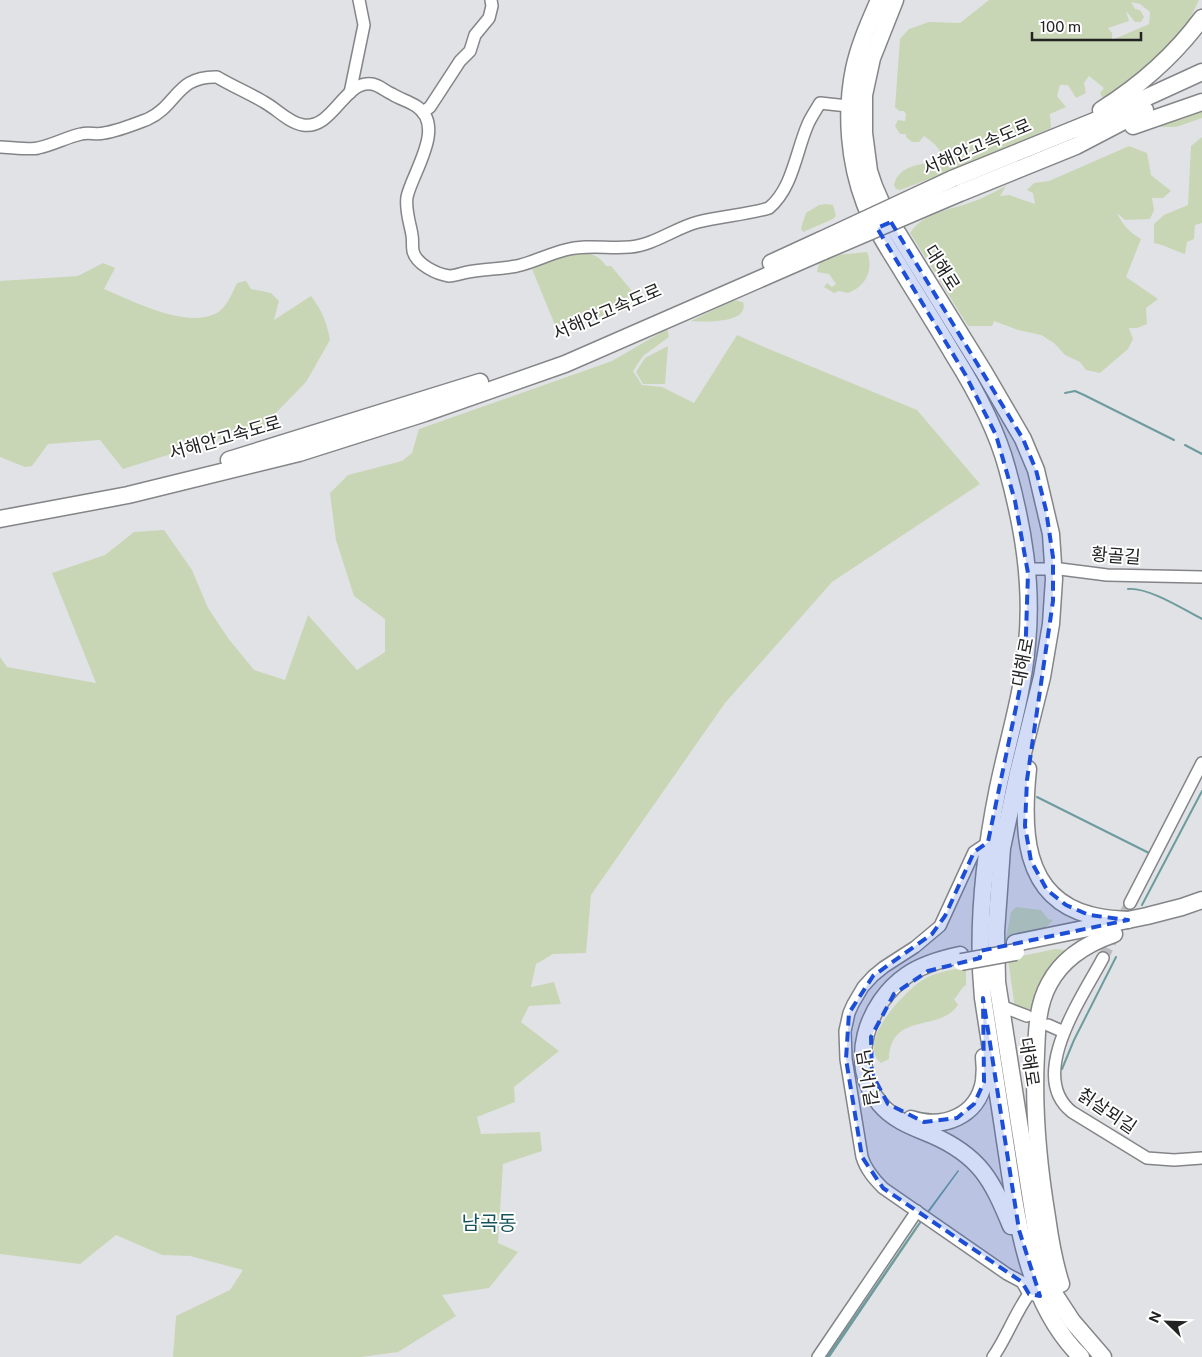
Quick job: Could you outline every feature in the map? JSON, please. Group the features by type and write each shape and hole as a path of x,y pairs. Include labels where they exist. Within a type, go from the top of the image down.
{"highway":[{"name":"대해로","path":"878,0 864,34 855,68 857,107 864,133 869,172 880,202 910,255 984,372 1023,439 1036,470 1048,521 1053,569 1051,624 1036,700 1018,773 995,847 981,911 980,971 1014,1198 1035,1295 1060,1332 1081,1357"},
{"name":"대해로","path":"895,0 872,58 850,132 856,172 866,206 882,239 982,404 996,435 1006,465 1019,517 1028,569 1028,626 1021,692 998,787 995,847 997,982 1039,1250 1055,1294 1086,1339 1103,1357"},
{"path":"1068,130 1115,102 1144,80 1181,45 1202,18"},
{"name":"서해안고속도로","path":"0,519 128,495 280,458 425,413 565,364 956,186 1068,130 1124,109 1202,72"},
{"name":"서해안고속도로","path":"956,186 1076,146 1202,83"},
{"path":"1076,146 1202,102"},
{"name":"서해안고속도로","path":"0,508 51,500 190,471 504,375 592,342 823,246"},
{"path":"1019,517 1026,526 1034,530 1044,528 1048,521"},
{"path":"1028,626 1034,620 1040,618 1051,624"},
{"path":"1036,700 1025,813 1028,851 1035,871 1047,890 1073,909 1100,918 1128,920"},
{"path":"1015,948 1182,908 1202,900"},
{"path":"1029,1268 1003,1203 987,1176 974,1161 944,1140 889,1114 873,1096 864,1073 863,1048 867,1029 875,1010 898,981 916,969 935,961 1114,934 1202,912"},
{"path":"1086,1339 1065,1296 1056,1268 1047,1222 1036,1133 1037,1037 1040,1007 1054,975 1076,954 1097,941 1114,934"},
{"path":"961,958 934,968 909,981 888,1002 878,1019 871,1037 870,1066 878,1091 888,1104 908,1118 940,1123 957,1118 974,1104 981,1090 985,1072 983,998"}],"street":[{"path":"350,93 364,25 359,0"},
{"path":"424,112 430,107 460,61 470,52 475,35 489,18 492,6 491,0"},
{"path":"0,147 36,149 81,134 90,132 104,133 147,119 158,114 180,89 190,82 210,77 217,77 264,102 282,113 292,122 304,126 315,125 331,113 350,93 362,85 370,83 416,106 424,112 428,122 428,138 407,197 406,207 414,252 418,260 430,269 450,276 466,272 516,266 536,261 563,250 583,246 630,247 644,244 697,222 770,208 779,200 785,188 809,123 820,103 857,107"},
{"name":"황골길","path":"1028,569 1053,569 1107,575 1202,577"},
{"path":"1130,903 1202,763"},
{"name":"남서1길","path":"995,847 983,846 974,852 940,926 932,934 884,967 868,982 853,1004 846,1022 844,1040 864,1164 868,1171 883,1188 1007,1274 1022,1282 1035,1295"},
{"name":"칡살뫼길","path":"1103,958 1064,1032 1055,1054 1054,1078 1066,1108 1147,1158 1174,1160 1202,1158"},
{"path":"1000,1006 1027,1016"},
{"path":"1048,1025 1064,1032"},
{"path":"818,1357 921,1215"},
{"path":"993,1357 1022,1303 1035,1295"}],"highlighted area":[{"path":"891,222 1023,439 1036,470 1046,510 1053,557 1053,601 1027,780 1025,826 1031,861 1047,890 1066,905 1089,915 1128,920 980,951 980,958 928,971 894,994 871,1037 872,1074 888,1104 924,1122 957,1118 974,1104 984,1082 983,998 1019,1230 1040,1296 1029,1294 1022,1282 883,1188 862,1157 846,1059 849,1013 873,976 932,934 945,916 974,852 988,842 1025,664 1028,573 1015,501 996,435 965,374 877,228"}],"green space":[{"path":"989,0 1199,0 1180,40 1113,95 1102,97 1100,93 1104,88 1089,76 1084,83 1086,93 1076,98 1068,85 1060,85 1057,96 1066,107 1050,114 1051,128 950,171 900,190 896,189 894,185 897,178 906,169 920,164 941,161 937,146 924,136 919,142 912,142 906,137 906,134 900,134 895,126 898,120 905,121 906,114 895,107 900,39 909,29 929,22 960,23","holes":["1131,2 1140,4 1150,12 1149,24 1112,40 1112,33 1108,28 1129,21 1126,11 1135,22 1141,22 1144,17 1140,10 1135,9"]},
{"path":"1202,106 1202,118 1176,127 1160,127 1164,121"},
{"path":"1202,137 1202,223 1195,225 1194,239 1187,242 1185,254 1154,243 1154,224 1164,215 1188,205 1191,146"},
{"path":"1129,146 1147,153 1151,175 1171,191 1163,198 1152,198 1154,210 1150,219 1125,220 1117,213 1127,228 1141,239 1126,277 1158,299 1146,308 1147,324 1137,328 1129,328 1133,339 1128,349 1100,373 1086,370 1080,362 1065,355 1054,343 1041,335 1018,330 994,321 992,326 968,326 910,233 915,226 929,217 979,200 1006,186 1000,196 1009,195 1035,204 1033,193 1027,190 1034,183 1049,181"},
{"path":"819,205 833,205 836,216 803,232 801,228 806,213"},
{"path":"867,252 870,265 869,271 860,286 848,293 839,291 834,293 824,287 827,283 832,287 836,284 829,274 817,272 819,263 836,255"},
{"path":"584,253 594,255 606,266 611,266 642,303 616,314 555,325 532,269 565,256"},
{"path":"103,263 115,268 104,289 144,306 189,318 203,317 219,312 231,296 237,283 246,281 251,289 271,293 279,301 274,320 311,296 324,317 330,340 306,382 264,425 123,469 100,440 48,444 32,466 25,467 0,457 0,281 78,276"},
{"path":"733,300 743,302 743,309 740,314 733,318 705,322 691,321"},
{"path":"667,329 669,337 643,356 633,371 642,385 662,387 694,403 737,335 917,410 980,484 832,582 725,703 591,895 586,953 553,954 536,964 531,987 554,982 561,1004 529,1006 521,1022 559,1051 514,1087 515,1102 477,1117 481,1134 540,1132 542,1151 503,1164 498,1243 518,1252 489,1288 442,1295 456,1316 398,1352 361,1357 173,1357 176,1316 230,1290 243,1270 190,1256 162,1255 116,1235 80,1264 0,1254 0,657 7,667 96,683 52,573 105,555 134,532 164,530 192,570 208,608 228,638 254,670 285,680 308,615 357,670 385,652 385,619 354,596 336,540 330,493 348,475 402,461 412,453 419,429 612,361"},
{"path":"668,346 665,384 643,384 636,372 645,358"},
{"path":"1016,907 1041,910 1048,919 1053,920 1037,932 1026,936 1006,938 1011,912"},
{"path":"1055,949 1067,950 1068,953 1033,1016 1015,1008 1008,959"},
{"path":"966,968 966,985 954,999 958,1005 950,1013 907,1028 898,1034 892,1044 889,1059 881,1063 875,1054 874,1043 878,1031 894,1007 913,987 931,975"}],"water":[{"path":"958,1170 830,1357 826,1357 917,1225"}],"waterway":[{"path":"1065,393 1075,391 1174,440"},
{"path":"1185,445 1202,454"},
{"path":"1128,589 1136,589 1155,595 1202,619"},
{"path":"1142,905 1202,791"},
{"path":"1037,797 1149,853"},
{"path":"1062,1069 1074,1040 1116,957"}],"tunnel":[{"path":"1103,958 1130,903"}],"district":[{"name":"남곡동","path":"489,1223"}]}
